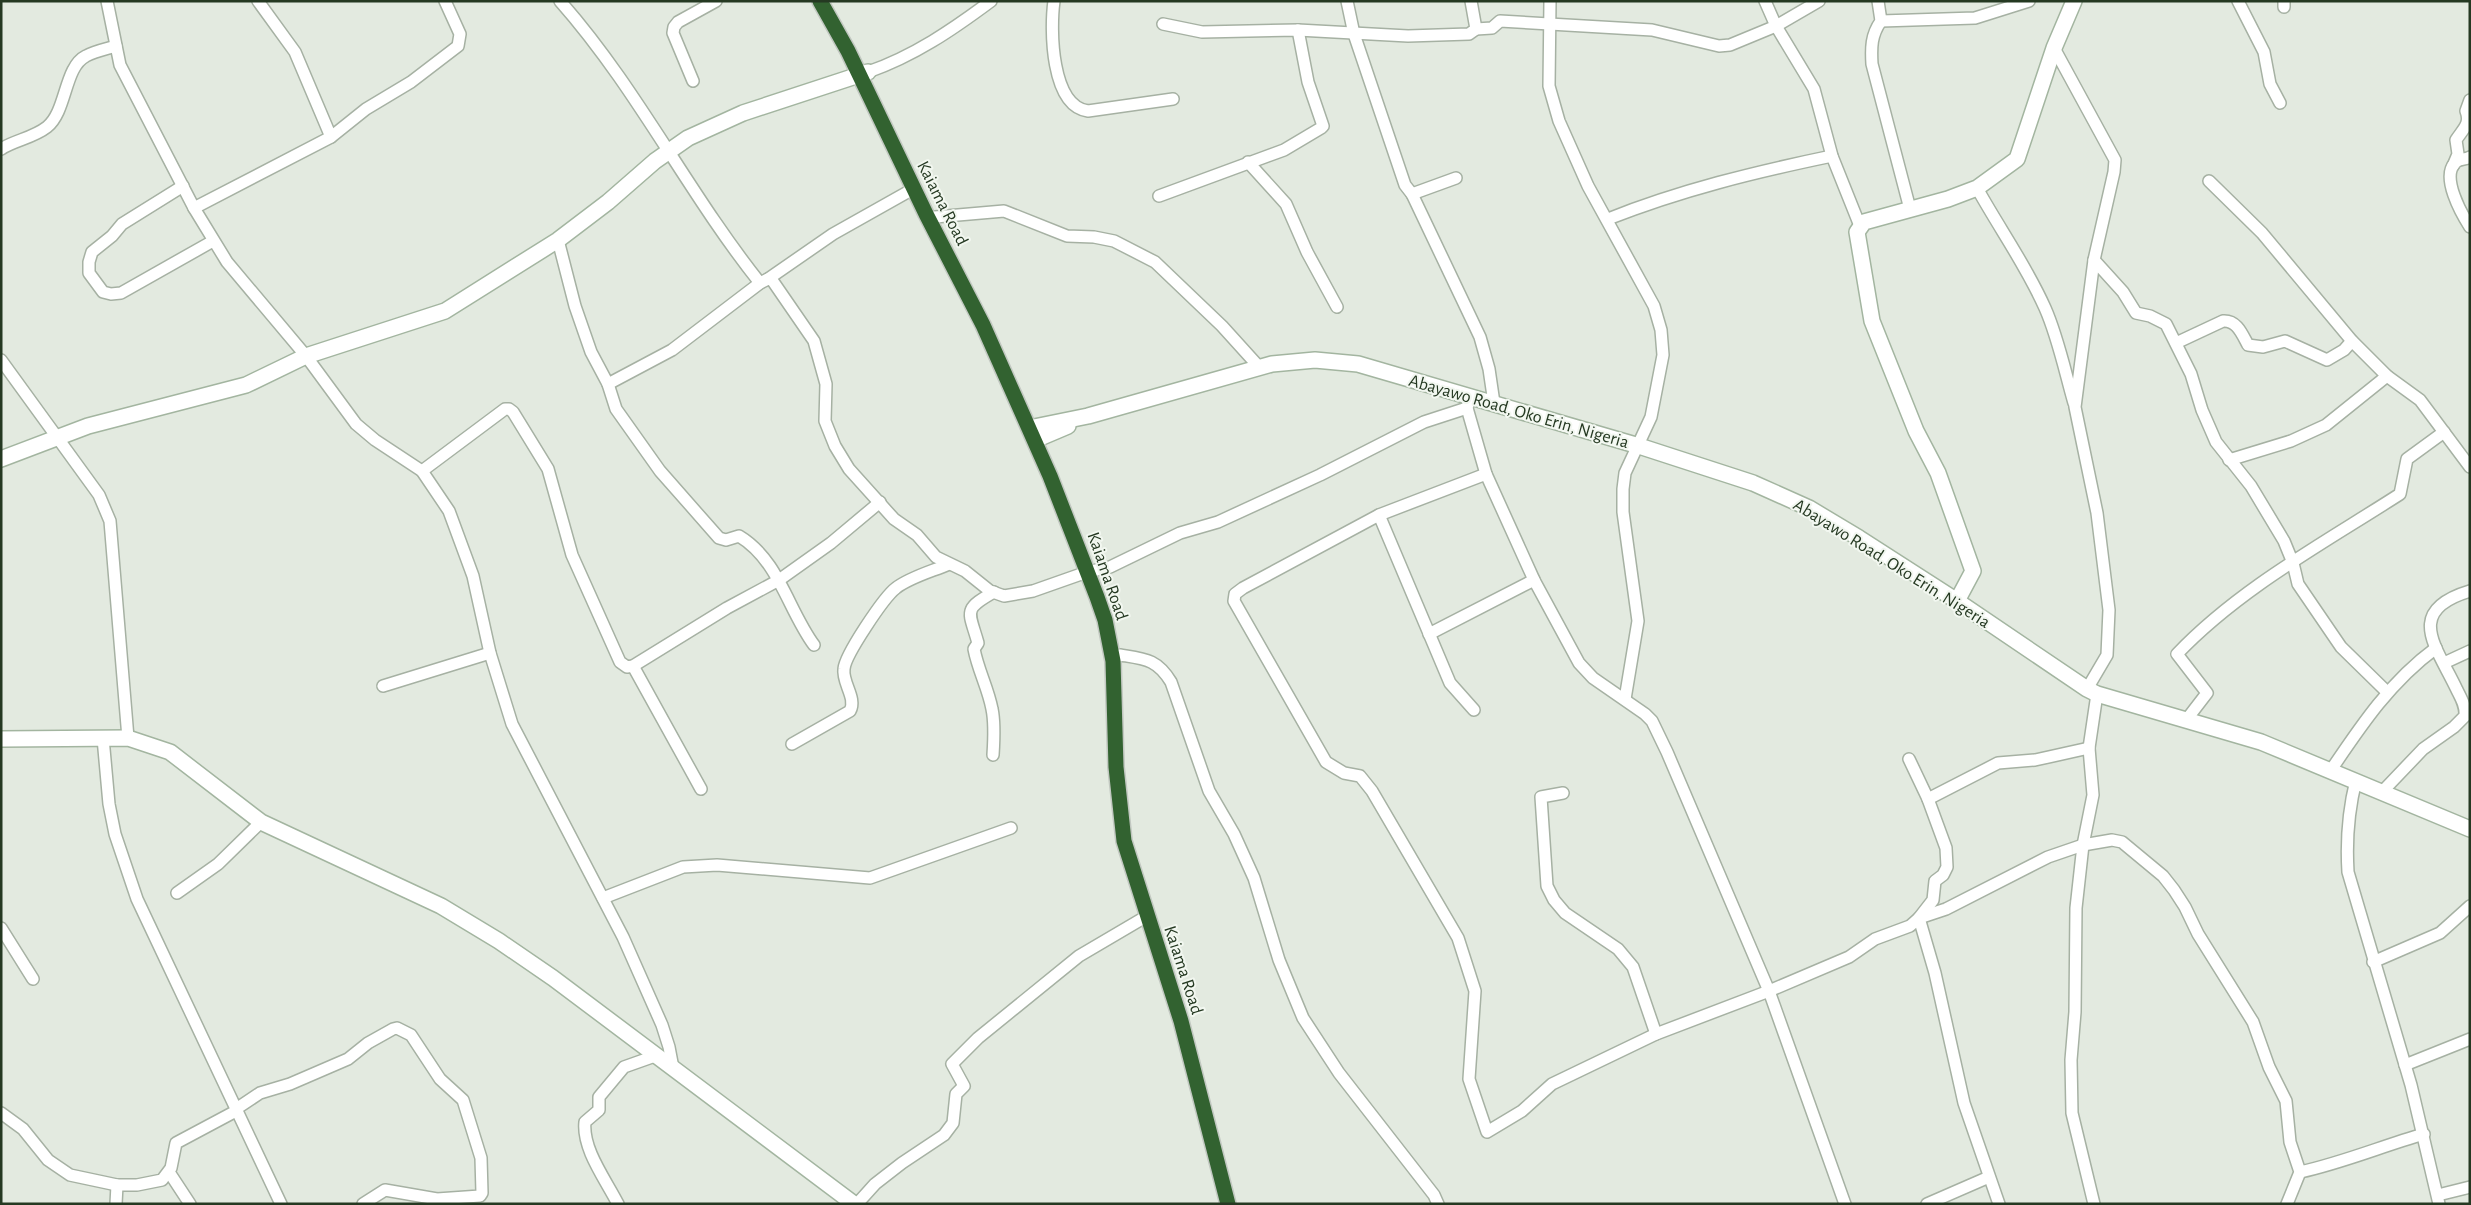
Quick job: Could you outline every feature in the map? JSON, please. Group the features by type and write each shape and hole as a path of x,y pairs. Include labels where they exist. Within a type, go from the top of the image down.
{"highway":[{"name":"Kaiama Road","path":"820,1 864,74 913,189 983,325 1035,433"},
{"name":"Kaiama Road","path":"830,1 935,217 974,288 1114,625 1120,655 1124,706 1125,785 1129,827 1191,1027 1236,1204"},
{"name":"Kaiama Road","path":"1092,571 1110,640 1114,681 1121,825 1128,856 1181,1021 1228,1204"}],"street":[{"path":"107,1 120,65 194,208 227,262 306,356 356,424 375,440 422,471 449,511 461,539 473,576 490,653 512,724 623,937 662,1026 673,1068"},
{"path":"258,1 295,52 331,137"},
{"path":"194,208 331,137 366,109 411,82 458,46 460,34 446,1"},
{"path":"560,1 585,29 670,150 725,239 764,281"},
{"path":"693,81 673,33 674,27 678,22 716,1"},
{"path":"1,459 88,426 246,385 306,356 445,311 558,240 670,150 688,138 743,113 894,63 943,37 991,1"},
{"path":"1054,1 1054,62 1062,92 1082,111 1088,112 1173,99"},
{"path":"1347,1 1354,34 1405,185 1412,194 1480,337 1489,369 1494,403"},
{"path":"1471,1 1476,29"},
{"path":"1550,1 1549,86 1559,121 1588,186 1608,219 1654,306 1661,330 1663,354 1653,408 1639,446 1625,473 1623,489 1623,512 1638,621 1625,699"},
{"path":"1765,1 1776,26 1814,88 1832,156 1860,226"},
{"path":"1163,24 1202,32 1298,30 1354,34 1469,34 1476,29 1492,28 1500,21 1652,30 1719,46 1735,44 1776,26 1820,1"},
{"path":"1878,1 1881,21 1875,29 1871,47 1872,64 1910,209"},
{"path":"1881,21 1975,18 2029,1"},
{"path":"2238,1 2264,52 2270,84 2280,103"},
{"path":"1958,601 1973,571 1938,473 1916,431 1872,321 1857,232 1864,222 1948,199 1977,188 2017,160 2070,4"},
{"path":"1159,196 1284,150 1323,126 1308,82 1298,30"},
{"path":"1,149 48,126 57,113 80,60 86,56 116,46"},
{"path":"2054,48 2114,160 2114,172 2094,260 2075,407"},
{"path":"2470,100 2466,111 2469,117 2468,124 2456,140 2458,154 2452,168 2451,180 2456,203 2470,227"},
{"path":"1608,219 1653,201 1740,175 1832,156"},
{"path":"2452,168 2459,160 2470,157"},
{"path":"1248,162 1286,204 1307,252 1337,307"},
{"path":"1412,194 1456,178"},
{"path":"2209,181 2262,233 2352,341 2387,376 2420,400 2468,460"},
{"path":"183,186 122,224 112,236 92,252 89,262 89,273 102,292 111,294 121,293 213,241"},
{"path":"1977,188 1995,220 2019,255 2046,309 2075,407 2096,513 2110,610 2107,655 2092,692 2089,748 2093,795 2084,844 2076,908 2072,1113 2094,1204"},
{"path":"608,384 672,350 764,281 833,234 913,189"},
{"path":"935,217 1004,211 1067,236 1094,237 1114,242 1154,262 1222,326 1260,368"},
{"path":"558,240 575,306 591,352 608,384 616,409 660,471 719,538 726,540 736,536 743,538 761,554 779,580 814,645"},
{"path":"2094,260 2122,292 2136,313 2150,316 2166,324 2191,374 2202,410 2216,442 2255,494 2284,540 2293,563 2298,584 2341,647 2387,692"},
{"path":"764,281 772,280 779,288 814,341 826,384 825,421 835,446 849,469 894,519 916,535 936,557 965,571 994,592 1004,596 1013,596 1110,566 1180,533 1218,522 1320,475 1424,422 1468,402 1486,474 1534,580 1579,663 1594,678 1645,714 1661,740 1700,825 1769,991 1845,1204"},
{"path":"2176,343 2223,321 2230,320 2235,324 2248,345 2263,347 2285,341 2328,360 2344,350 2352,341"},
{"path":"1,360 55,437 99,495 110,521 128,738"},
{"name":"Abayawo Road, Oko Erin, Nigeria","path":"1035,433 1088,416 1272,364 1314,360 1358,364 1468,402 1494,403 1639,446 1753,483 1809,508 1958,601 2092,692 2260,742 2356,780 2381,793 2470,830"},
{"path":"2229,460 2291,441 2326,425 2387,376"},
{"path":"422,471 505,409 510,409 548,469 572,555 620,662 627,667 633,666 727,608 779,580 831,543 880,502"},
{"path":"2187,720 2207,693 2177,654 2214,618 2293,563 2400,494 2407,459 2444,432"},
{"path":"1486,474 1379,515 1243,588 1235,594 1234,601 1326,762 1339,771 1360,776 1372,791 1458,938 1475,991 1469,1079 1487,1132 1522,1111 1552,1084 1656,1034 1769,991 1849,957 1875,938 1910,926 1933,900 1935,881 1943,875 1947,867 1946,848 1928,799 1910,759"},
{"path":"1379,515 1450,683 1474,710"},
{"path":"792,744 850,711 852,704 844,670 850,651 891,593 902,584 949,564"},
{"path":"1429,634 1534,580"},
{"path":"2381,793 2423,749 2458,724 2465,716 2463,704 2436,648 2429,622 2433,612 2450,598 2470,591"},
{"path":"993,755 993,710 985,684 977,668 974,649 978,643 969,614 972,606 977,601 994,592"},
{"path":"2331,770 2387,692 2415,663 2436,648"},
{"path":"2444,663 2470,651"},
{"path":"384,686 490,653"},
{"path":"1120,655 1150,660 1164,670 1171,682 1209,791 1234,834 1254,878 1279,960 1303,1018 1339,1073 1434,1195 1438,1204"},
{"path":"633,666 701,789"},
{"path":"103,738 115,834 137,899 281,1204"},
{"path":"1,739 128,738 170,752 261,822 441,906 499,941 673,1068 851,1203 895,1168 944,1135 953,1123 956,1094 964,1086 952,1064 992,1027 1079,956 1147,916"},
{"path":"1928,799 1998,763 2035,760 2089,748"},
{"path":"2356,780 2348,810 2348,872 2373,962 2405,1065 2424,1134 2439,1200 2470,1187"},
{"path":"1563,792 1541,797 1547,886 1554,900 1565,913 1618,949 1627,958 1633,967 1656,1034"},
{"path":"177,893 218,864 261,822"},
{"path":"603,898 683,867 717,865 870,878 1011,828"},
{"path":"1919,918 1946,909 2048,857 2084,844 2112,840 2122,842 2163,876 2182,901 2198,934 2253,1022 2269,1067 2286,1101 2290,1142 2300,1172 2287,1204"},
{"path":"2373,962 2440,933 2470,906"},
{"path":"1919,918 1935,973 1964,1103 1999,1204"},
{"path":"1,928 33,979"},
{"path":"1,1113 23,1129 48,1160 70,1175 117,1185 137,1185 162,1180 170,1172 176,1143 236,1110 260,1093 290,1084 348,1059 368,1043 397,1028 411,1035 440,1078 463,1100 481,1158 482,1192 480,1196 437,1199 385,1190 363,1204"},
{"path":"2405,1065 2470,1039"},
{"path":"618,1204 588,1146 584,1134 585,1122 599,1110 599,1097 624,1067 655,1056"},
{"path":"2300,1172 2327,1166 2373,1148 2424,1134"},
{"path":"170,1172 190,1204"},
{"path":"1927,1204 1989,1178"},
{"path":"116,1204 117,1185"}]}
